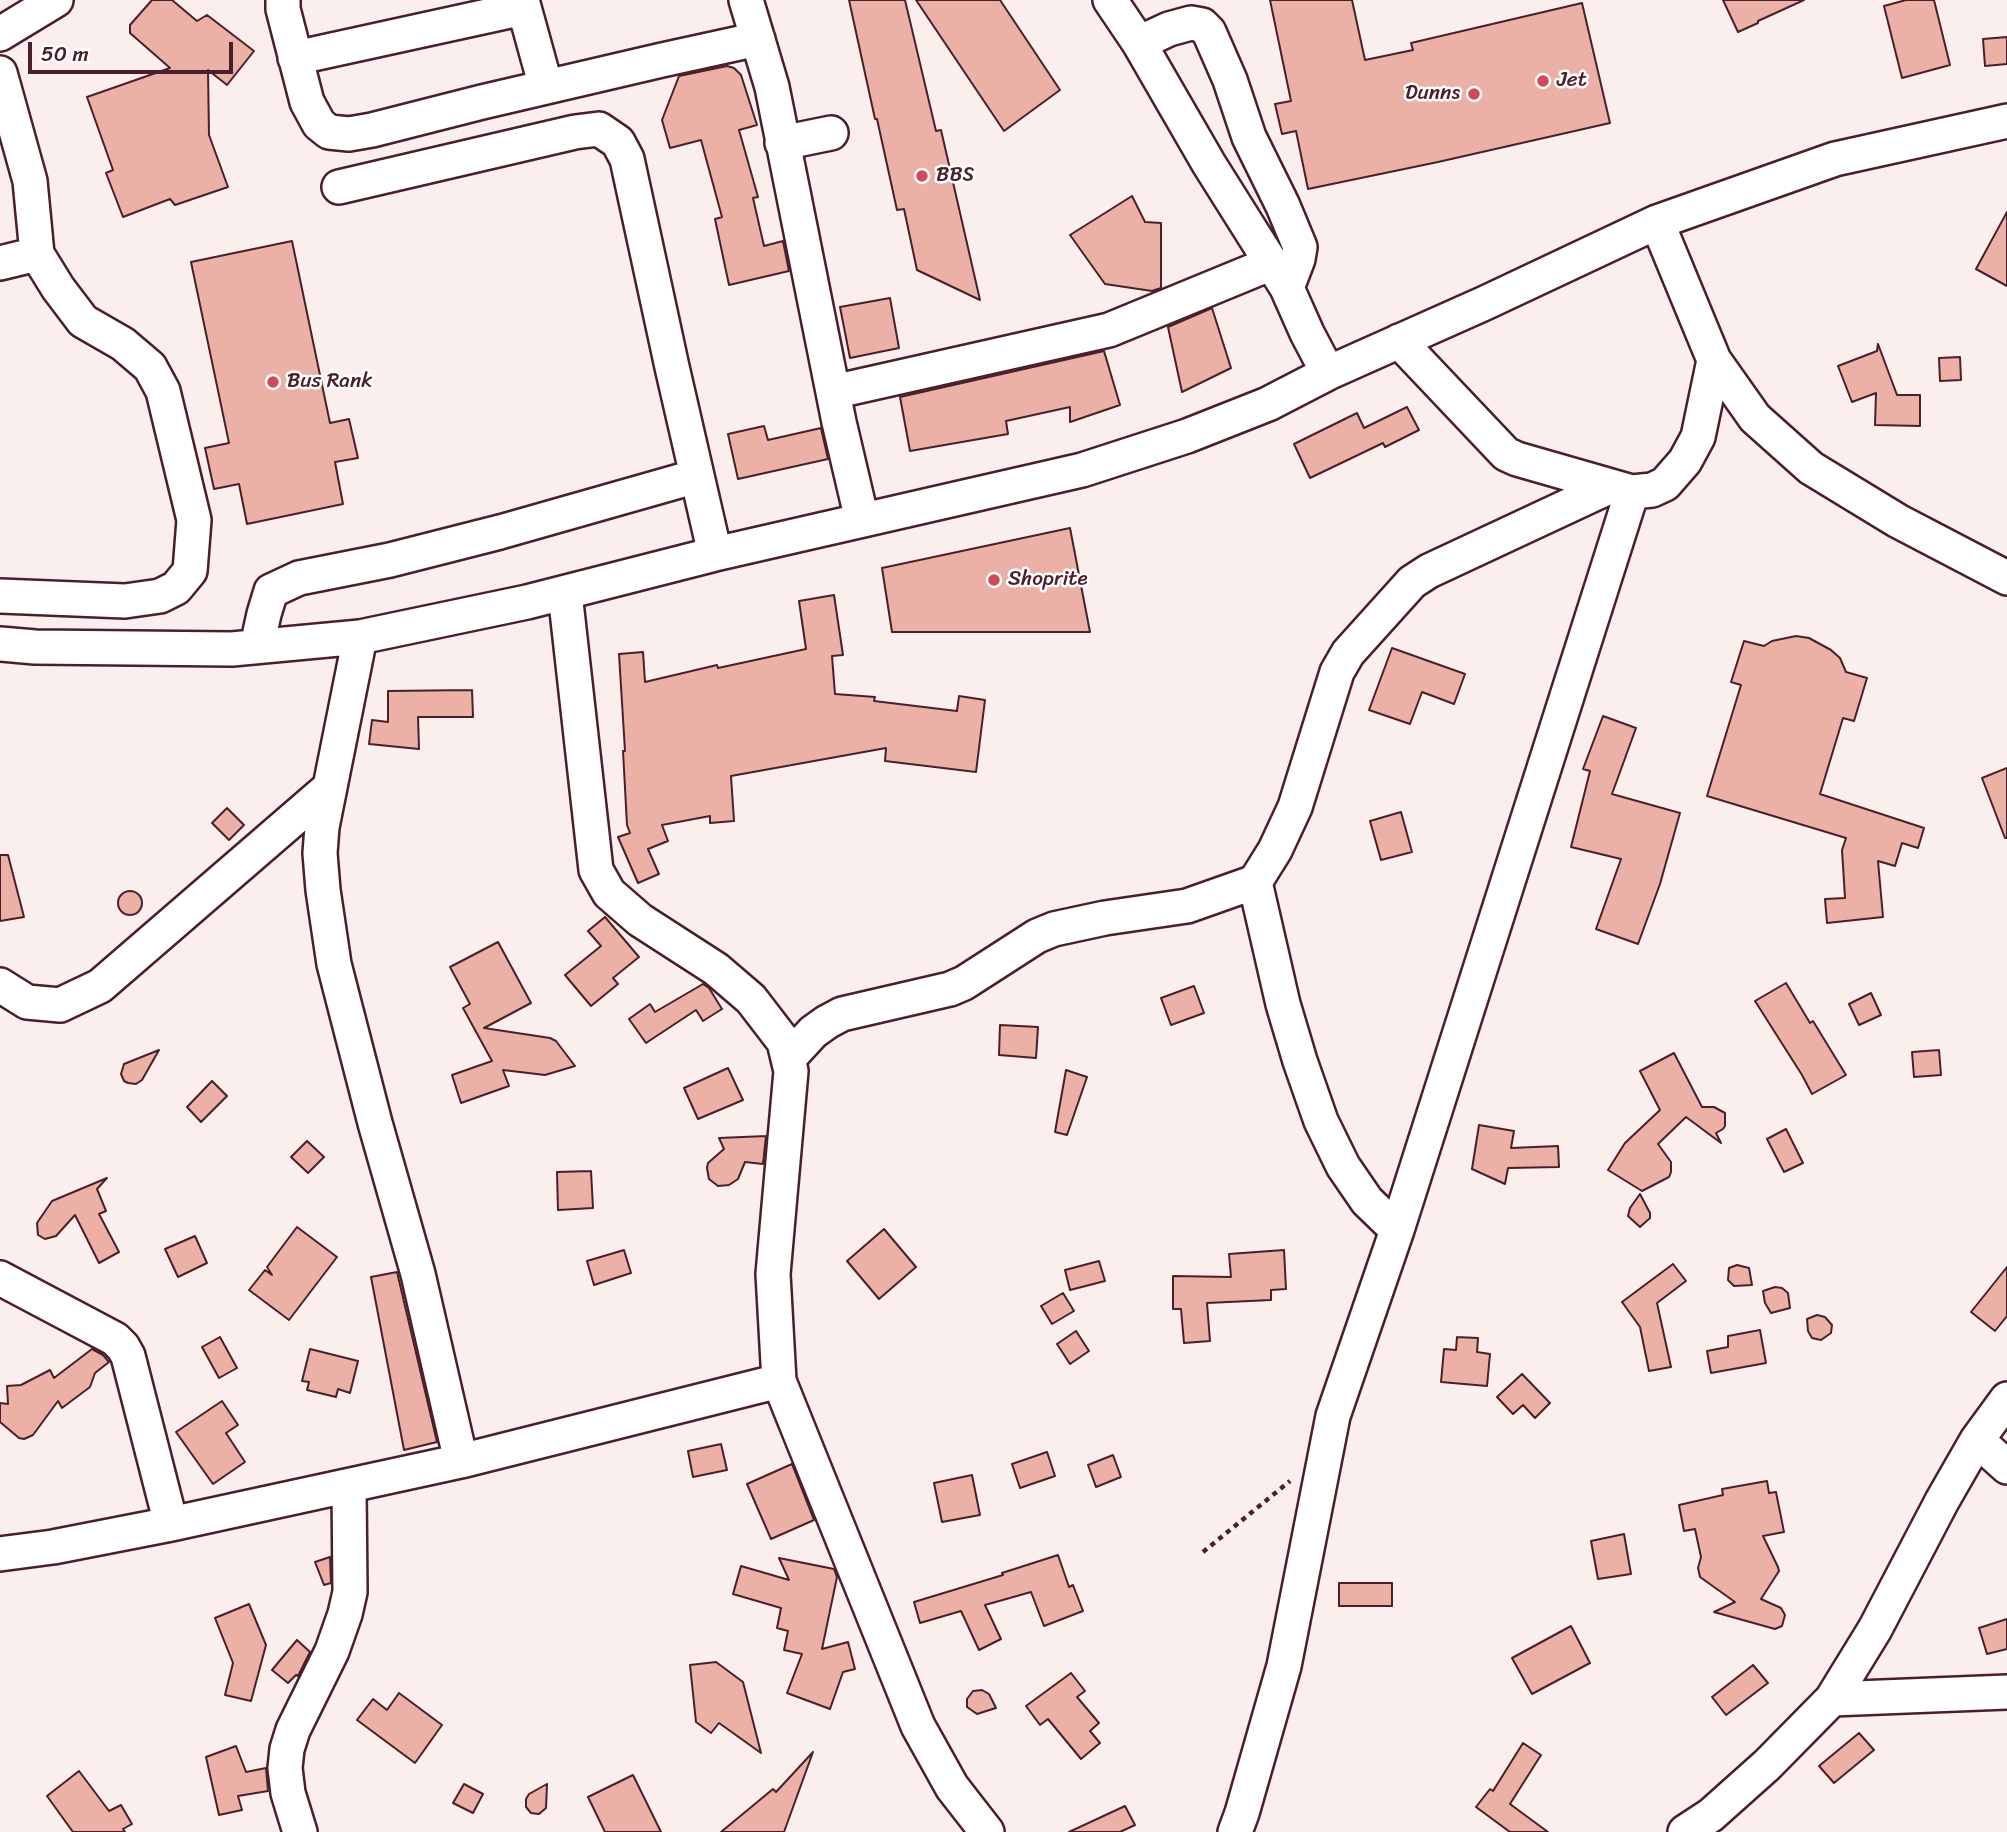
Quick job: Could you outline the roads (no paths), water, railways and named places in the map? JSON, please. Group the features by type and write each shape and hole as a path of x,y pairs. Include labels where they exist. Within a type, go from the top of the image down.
{"street":[{"path":"0,34 56,0"},
{"path":"283,0 307,102 319,124 329,132 349,135 758,40"},
{"path":"746,0 772,87 833,392 862,520"},
{"path":"1110,0 1280,275 1328,373"},
{"path":"295,58 523,4 546,88"},
{"path":"833,392 1109,330 1280,275 1298,259 1300,247 1249,137 1230,80 1209,32 1202,25 1191,23 1169,29 1139,43"},
{"path":"0,73 30,181 37,254 83,321 123,344 150,367 163,391 194,520 190,571 176,588 160,596 125,601 0,596"},
{"path":"0,644 35,647 232,649 360,637 565,593 715,554 1082,470 1268,404 1328,373 1657,222 1835,159 2007,121"},
{"path":"340,187 575,132 599,129 618,142 630,171 715,554"},
{"path":"782,143 831,133"},
{"path":"1657,222 1714,360 1755,418 1811,468 1898,521 2007,578"},
{"path":"0,263 37,254"},
{"path":"1399,341 1506,454 1622,489 1652,490 1665,484 1685,461 1698,438 1714,360"},
{"path":"257,646 271,591 299,578 377,563 500,532 697,476"},
{"path":"789,1058 813,1032 842,1014 950,989 1045,932 1105,918 1187,906 1255,882 1275,850 1295,807 1337,671 1348,653 1412,582 1429,571 1622,489"},
{"path":"1234,1832 1242,1813 1284,1665 1333,1416 1397,1230 1622,489"},
{"path":"565,593 596,870 609,893 640,919 716,969 751,999 784,1042 791,1071 773,1274 779,1381 918,1726 952,1787 987,1832"},
{"path":"360,637 328,789 320,853 334,964 418,1274 461,1461"},
{"path":"0,985 27,1002 60,1005 100,986 328,789"},
{"path":"1255,882 1283,1004 1321,1121 1343,1166 1367,1201 1397,1230"},
{"path":"0,1278 115,1339 124,1348 171,1524"},
{"path":"0,1554 53,1547 349,1486 461,1461 779,1381"},
{"path":"1685,1832 1711,1815 1767,1765 1832,1699 1875,1629 1977,1440 2007,1399"},
{"path":"1977,1440 2007,1467"},
{"path":"300,1832 288,1793 286,1749 345,1614 350,1592 349,1486"},
{"path":"1832,1699 2007,1692"}],"place":[{"name":"Jet","path":"1543,81"},
{"name":"Dunns","path":"1474,94"},
{"name":"BBS","path":"922,176"},
{"name":"Bus Rank","path":"273,382"},
{"name":"Shoprite","path":"994,580"}]}
